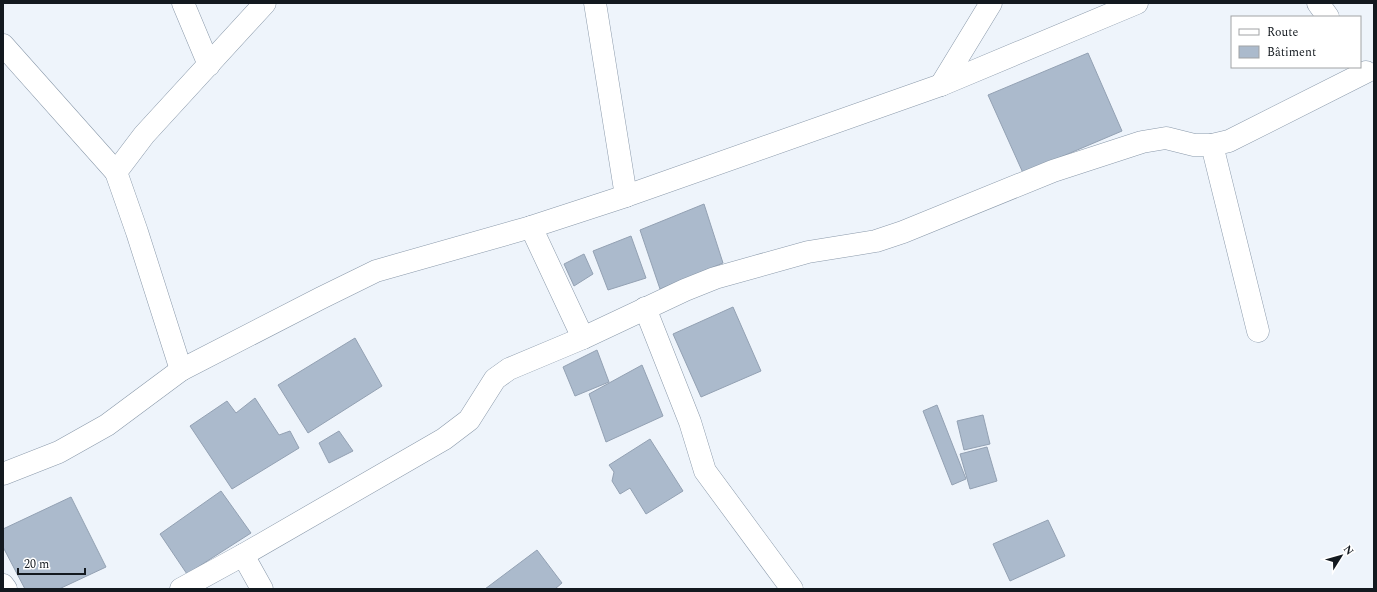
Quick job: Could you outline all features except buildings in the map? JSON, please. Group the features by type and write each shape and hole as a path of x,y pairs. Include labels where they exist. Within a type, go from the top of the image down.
{"street":[{"path":"183,3 209,65"},
{"path":"116,172 144,135 265,3"},
{"path":"594,3 626,196"},
{"path":"941,85 991,3"},
{"path":"3,474 59,452 107,425 181,370 376,271 531,227 626,196 941,85 1137,3"},
{"path":"1318,3 1327,16"},
{"path":"3,45 116,172 137,232 181,370"},
{"path":"181,589 444,439 469,420 495,380 509,369 583,338 685,290 715,278 808,252 876,241 903,232 1053,171 1142,142 1166,138 1194,145 1212,145 1229,141 1367,74"},
{"path":"1212,145 1258,331"},
{"path":"531,227 583,338"},
{"path":"645,308 690,422 704,471 792,589"},
{"path":"243,555 262,589"},
{"path":"3,585 6,589"}]}
